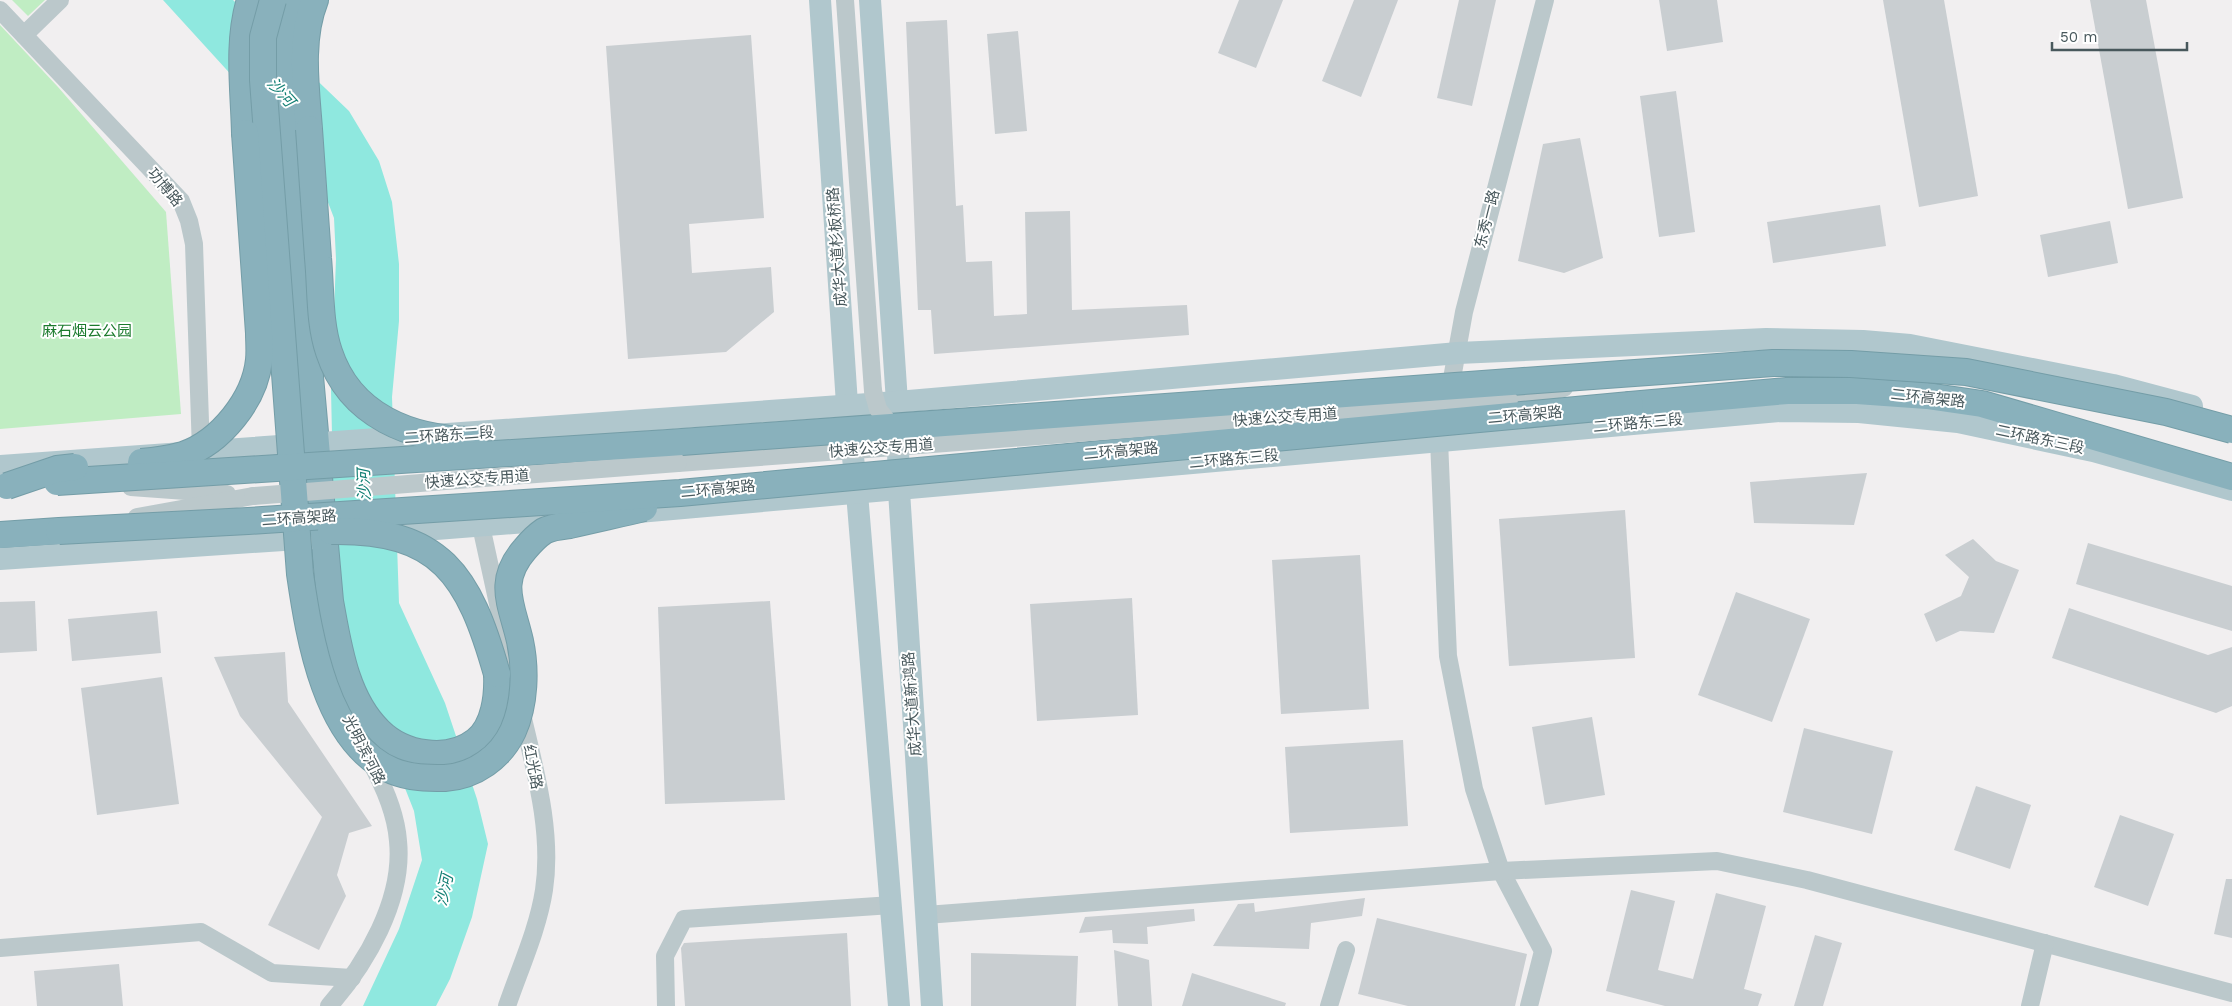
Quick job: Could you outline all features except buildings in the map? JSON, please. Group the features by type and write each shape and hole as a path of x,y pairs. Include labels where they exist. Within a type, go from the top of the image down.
{"highway":[{"path":"2,479 57,469 156,461 184,454 222,429 240,410 251,388 259,361 259,333 245,133 243,60 246,15 250,0"},
{"path":"273,0 263,37 263,80 300,574 309,632 320,674 348,731 364,750 393,772 423,779 452,777 477,770 500,752 513,730 520,706 524,675 507,591 512,568 524,549 545,530 646,508 680,493"},
{"path":"248,521 315,531 323,531 332,531 350,531 358,530 408,540 432,552 454,571 482,626 497,674 498,694 491,719 477,740 452,752 428,754 402,748 379,731 362,710 350,683 336,635 330,600 325,542 324,532 323,522 320,483 312,405 295,209 287,130 283,73 287,33 298,0"},
{"path":"315,0 307,35 306,92 324,329 336,371 348,389 372,410 395,425 422,436 446,440 494,440 572,448"},
{"name":"二环高架路","path":"2,479 57,482 668,443 1772,363 1851,364 1966,372 2166,412 2232,430"},
{"name":"二环高架路","path":"0,535 680,493 1787,391 1857,391 1927,396 1982,404 2232,477"}],"main road":[{"name":"成华大道杉板桥路","path":"820,0 847,404 857,493"},
{"path":"870,0 897,402 1458,353 1766,339 1882,342 1958,353 2113,385 2232,416"},
{"name":"二环路东二段","path":"2,479 201,451 414,438 847,404 897,402"},
{"name":"成华大道新鸿路","path":"897,402 899,491 932,1006"},
{"name":"二环路东三段","path":"857,493 899,491 1440,440 1780,411 1859,412 1958,422 2093,451 2232,490"},
{"path":"0,559 419,531 857,493 899,1006"}],"street":[{"path":"24,35 60,0"},
{"path":"845,0 873,391 878,409 884,420 894,431 923,445"},
{"name":"东秀一路","path":"1529,1006 1543,951 1500,871 1474,789 1448,656 1440,440 1466,303 1545,0"},
{"name":"功博路","path":"0,10 181,201 189,221 194,244 201,451"},
{"path":"1509,400 1628,373"},
{"path":"841,451 857,438 865,424 873,391"},
{"path":"1509,400 1630,405"},
{"name":"快速公交专用道","path":"252,496 1509,400"},
{"path":"57,482 252,496"},
{"path":"60,531 252,496"},
{"name":"红光路","path":"481,526 537,781 544,833 544,890 537,921 507,1006"},
{"name":"光明滨河路","path":"307,538 314,632 329,679 352,728 384,786 398,841 396,880 385,920 352,978 328,1006"},
{"path":"926,915 1500,871 1717,861 1807,880 2232,993"},
{"path":"666,1006 665,956 684,919 892,905"},
{"path":"0,948 201,932 272,973 352,978"},
{"path":"2030,1006 2045,943"},
{"path":"1329,1006 1346,950"}],"green space":[{"path":"12,0 45,0 28,16"},
{"name":"麻石烟云公园","path":"0,25 58,87 166,212 181,414 0,429"}],"water":[{"name":"沙河","path":"163,0 233,0 349,111 379,161 392,202 399,264 399,321 392,397 399,603 445,703 477,799 488,844 472,917 450,979 436,1006 363,1006 399,929 422,860 414,811 345,636 333,480 331,390 336,259 334,218 324,192 257,103"}]}
